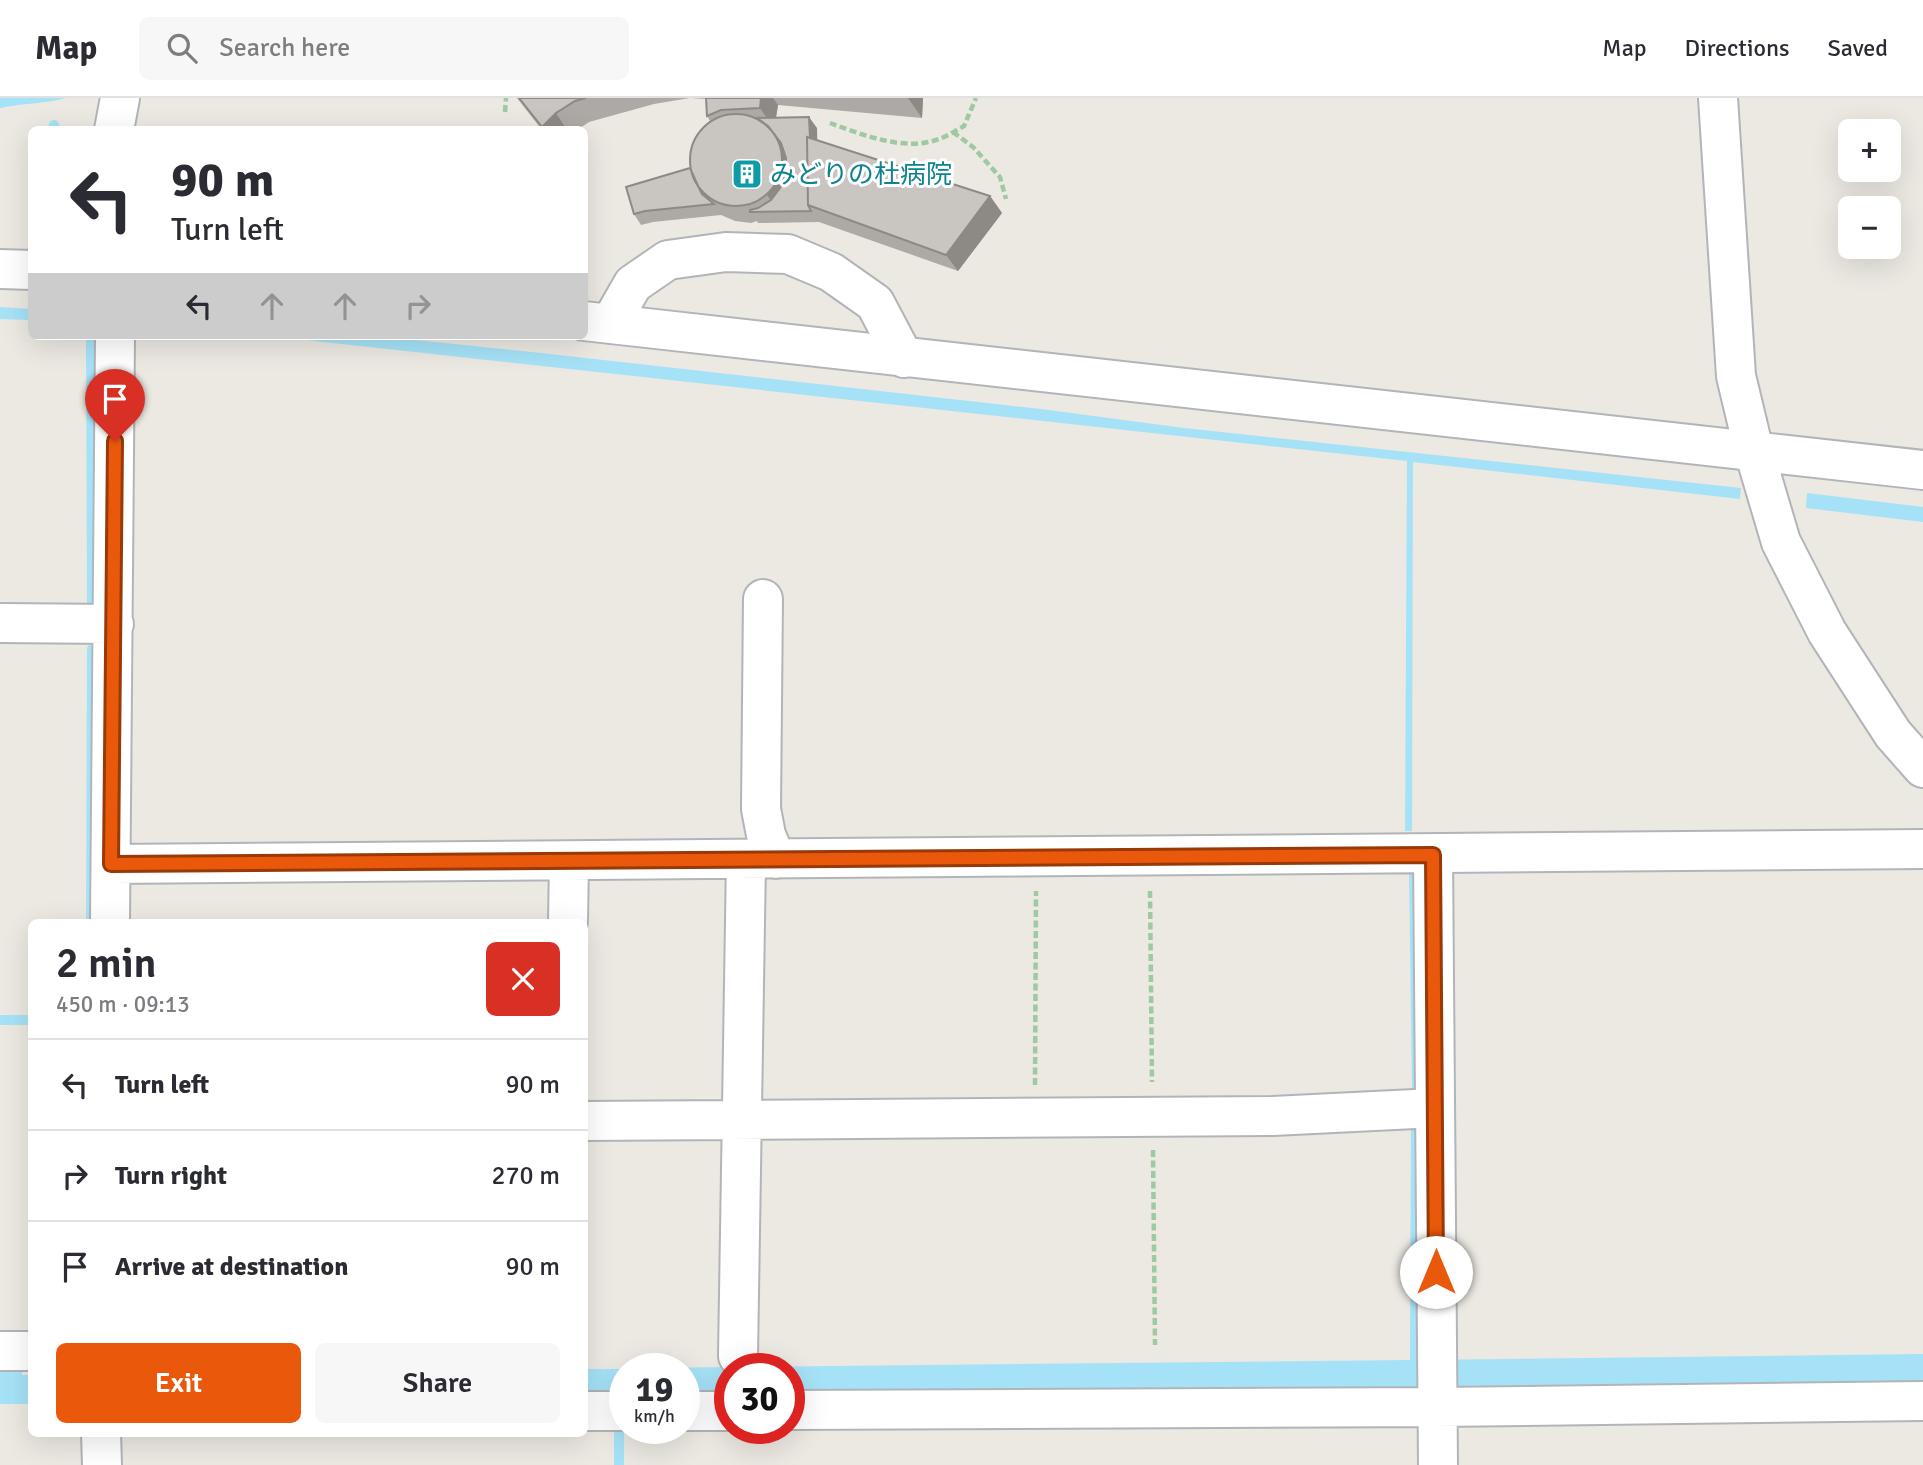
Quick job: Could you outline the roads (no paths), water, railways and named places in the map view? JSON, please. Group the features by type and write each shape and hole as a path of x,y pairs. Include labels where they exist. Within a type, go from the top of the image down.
{"street":[{"path":"115,126 120,98"},
{"path":"1718,98 1736,376 1754,451 1781,542 1827,632 1893,734 1923,768"},
{"path":"597,323 633,284 668,260 726,252 788,254 831,272 875,303 904,358"},
{"path":"0,269 28,270"},
{"path":"597,323 1923,470"},
{"path":"110,919 115,340"},
{"path":"737,1353 742,1119 761,859 766,835 761,809 763,599"},
{"path":"0,623 114,624"},
{"path":"111,864 1923,849"},
{"path":"1433,855 1438,1465"},
{"path":"568,919 569,861"},
{"path":"588,1121 1273,1116 1435,1108"},
{"path":"0,1351 28,1351"},
{"path":"805,1410 1437,1400 1923,1401"},
{"path":"588,1412 609,1411"},
{"path":"101,1437 102,1465"}],"water":[{"path":"0,98 66,98 0,108"},
{"path":"0,307 28,309 28,320 0,319"},
{"path":"305,340 416,340 1041,409 1184,428 1741,488 1740,499 1413,462 1412,831 1405,831 1407,461"},
{"path":"1807,493 1923,507 1923,522 1806,508"},
{"path":"1409,873 1416,873 1420,1090 1412,1090"},
{"path":"1418,1125 1420,1360 1923,1354 1923,1383 805,1396 805,1366 1410,1360 1411,1126"},
{"path":"700,1367 714,1367 714,1397 700,1398"},
{"path":"588,1369 609,1369 609,1398 588,1399"},
{"path":"22,1371 22,1375 28,1375 28,1404 0,1404 0,1372"}],"waterway":[{"path":"87,609 92,604 91,340"},
{"path":"91,919 92,649"},
{"path":"0,1020 28,1020"},
{"path":"619,1444 619,1465"}],"place":[{"name":"みどりの杜病院","path":"747,174"}]}
